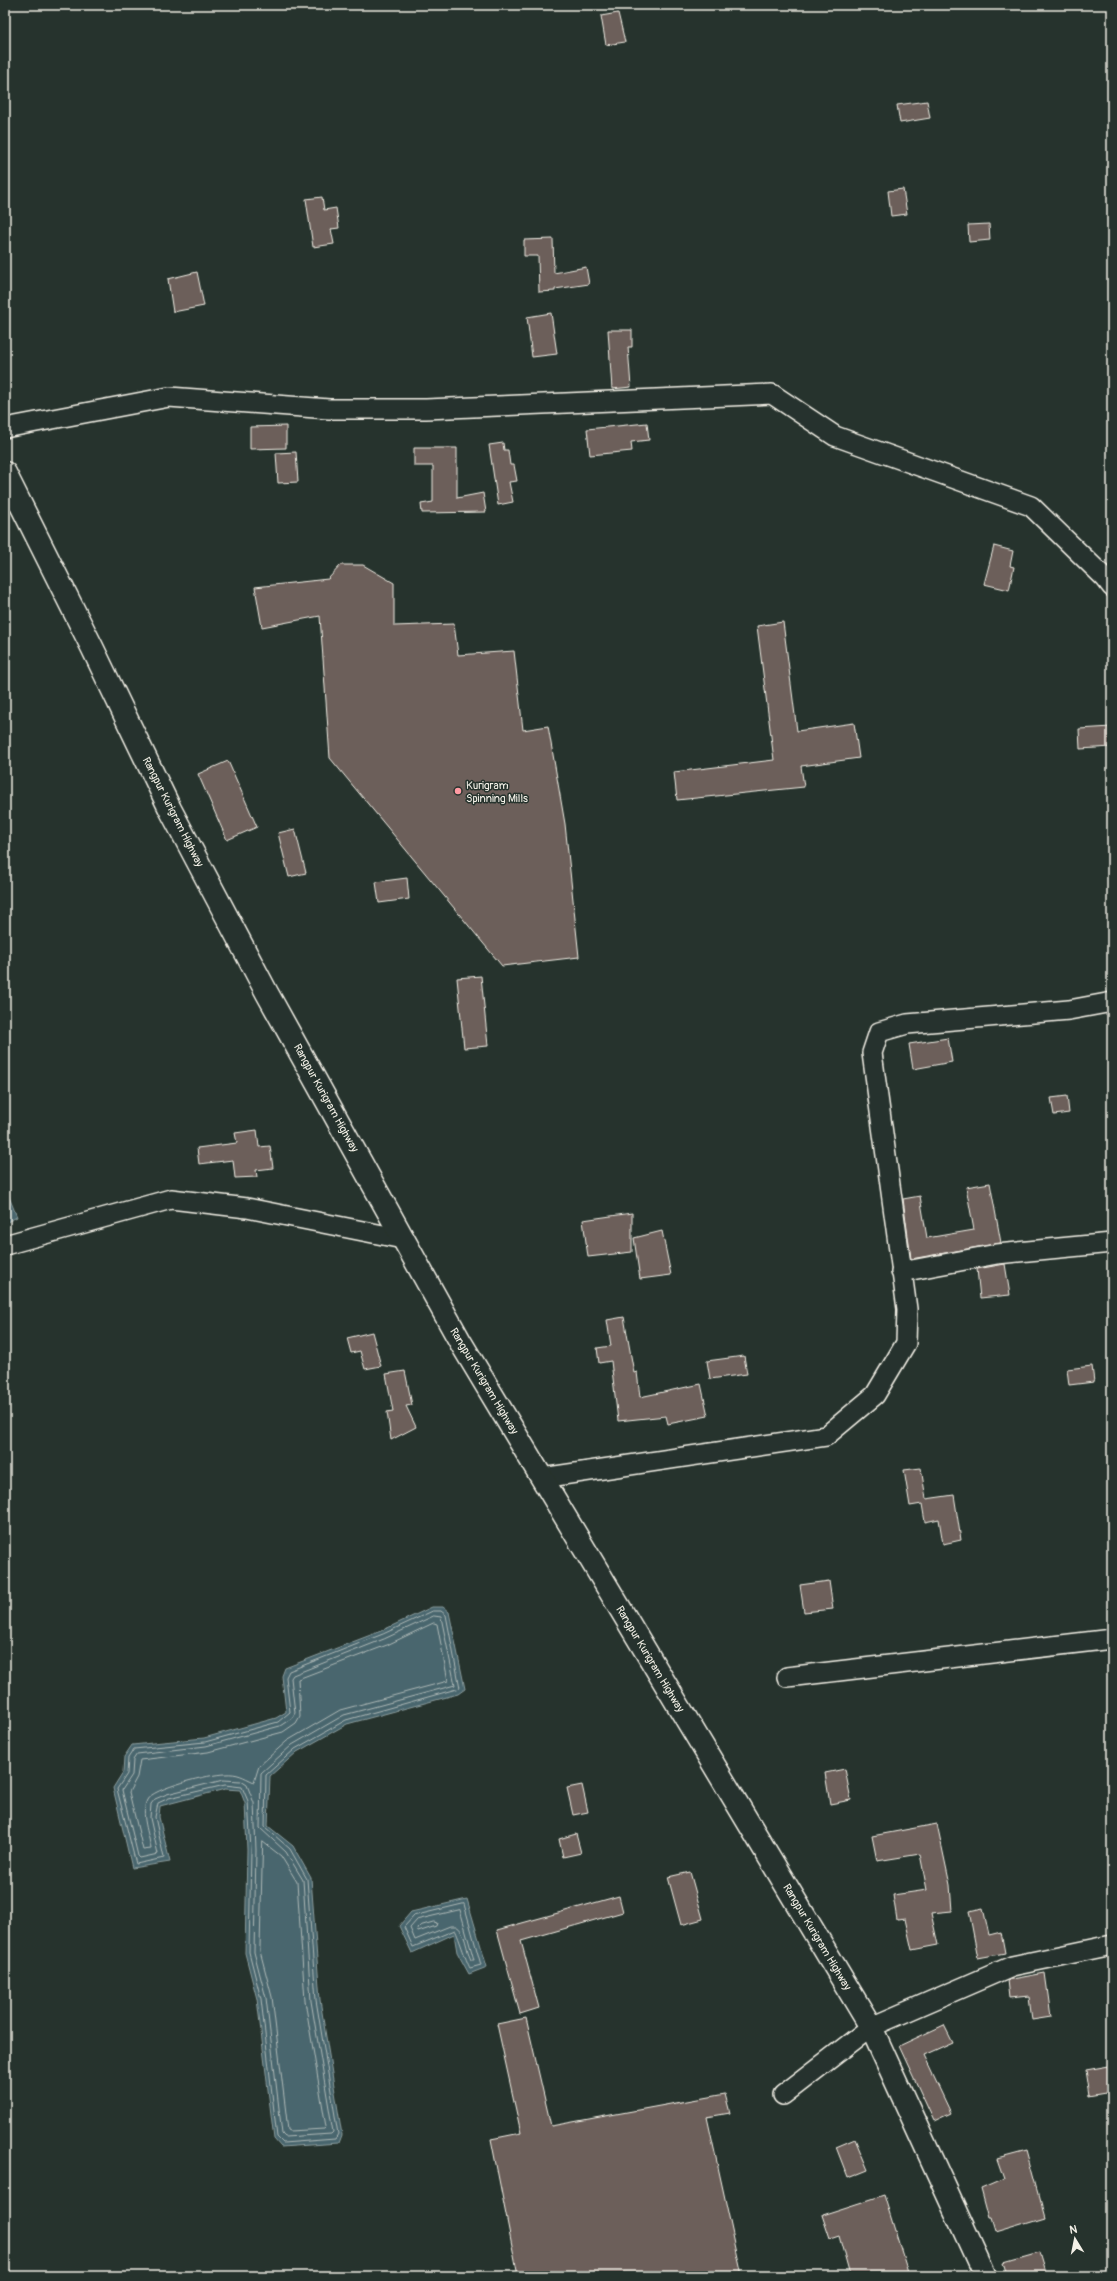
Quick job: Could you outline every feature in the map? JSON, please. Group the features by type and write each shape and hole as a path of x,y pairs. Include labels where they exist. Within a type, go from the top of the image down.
{"highway":[{"name":"Rangpur Kurigram Highway","path":"5,473 170,808 271,1000 403,1239 461,1343 871,2027 985,2276"}],"street":[{"path":"5,428 169,397 329,409 426,409 772,394 836,436 1032,506 1106,578 1112,587"},
{"path":"542,1478 826,1436 875,1395 906,1343 907,1309 872,1052 879,1032 907,1024 1069,1010 1112,1002"},
{"path":"5,1245 171,1199 247,1208 403,1239"},
{"path":"901,1272 997,1254 1112,1243"},
{"path":"787,1677 1112,1639"},
{"path":"783,2095 871,2027 1012,1966 1112,1945"}],"water":[{"path":"5,1187 17,1217 5,1223"},
{"path":"432,1607 443,1607 449,1612 465,1689 458,1694 347,1724 297,1752 270,1776 268,1826 293,1846 311,1878 320,2000 342,2135 339,2143 281,2147 274,2139 257,1999 245,1953 247,1850 245,1803 240,1790 225,1789 160,1806 159,1817 170,1862 132,1868 113,1788 123,1772 124,1757 132,1745 204,1738 276,1718 286,1712 282,1676 285,1668 381,1631"},
{"path":"467,1899 487,1967 469,1974 457,1952 454,1934 412,1953 399,1926 411,1912"}],"building":[{"path":"618,13 625,42 606,45 601,16"},
{"path":"927,101 930,118 900,123 897,105"},
{"path":"903,189 907,214 891,216 888,191"},
{"path":"322,197 324,210 336,208 339,228 331,229 334,244 313,247 306,199"},
{"path":"989,224 990,240 969,242 968,225"},
{"path":"553,239 554,273 586,267 589,284 555,289 555,291 539,292 538,256 524,256 524,240"},
{"path":"197,272 204,306 173,312 168,279"},
{"path":"551,313 557,354 532,357 527,317"},
{"path":"608,330 632,330 632,347 628,347 631,387 612,389"},
{"path":"647,423 649,440 631,442 632,451 590,455 587,429"},
{"path":"286,426 286,448 250,449 250,427"},
{"path":"503,443 504,450 508,450 510,465 514,465 517,481 509,482 513,502 498,505 489,445"},
{"path":"414,448 457,448 457,498 483,493 486,512 422,513 421,504 433,502 433,466 414,466"},
{"path":"296,452 298,482 278,483 276,453"},
{"path":"994,546 1013,551 1010,566 1014,567 1009,590 984,584"},
{"name":"Kurigram Spinning Mills","path":"341,565 363,565 394,583 394,626 454,624 458,655 514,651 523,730 548,726 565,824 579,957 502,966 330,758 320,616 262,627 255,587 328,579"},
{"path":"783,622 797,731 854,723 859,758 801,766 804,787 677,800 674,772 774,760 757,626"},
{"path":"1112,727 1112,747 1080,749 1079,729"},
{"path":"228,761 257,827 227,840 198,774"},
{"path":"295,829 306,873 289,877 278,833"},
{"path":"407,878 409,899 379,903 376,882"},
{"path":"481,976 488,1046 464,1048 457,978"},
{"path":"948,1038 952,1062 913,1069 909,1044"},
{"path":"1067,1096 1069,1113 1054,1115 1051,1098"},
{"path":"257,1130 259,1147 270,1146 273,1168 256,1170 257,1177 235,1178 233,1160 199,1164 197,1148 237,1143 235,1133"},
{"path":"990,1183 1001,1243 911,1259 903,1199 920,1196 927,1238 974,1230 966,1187"},
{"path":"632,1213 632,1252 588,1257 583,1220"},
{"path":"662,1231 671,1275 640,1279 634,1238"},
{"path":"1005,1264 1010,1295 980,1298 977,1269"},
{"path":"624,1317 634,1373 637,1372 640,1397 701,1384 708,1416 668,1424 666,1416 618,1421 611,1361 599,1363 597,1348 611,1346 607,1320"},
{"path":"372,1332 381,1366 365,1369 360,1351 351,1353 347,1338"},
{"path":"744,1356 747,1374 710,1379 707,1361"},
{"path":"1092,1366 1094,1382 1069,1385 1067,1369"},
{"path":"405,1371 412,1405 406,1406 416,1427 391,1440 387,1412 393,1411 386,1374"},
{"path":"921,1468 926,1499 954,1495 961,1540 943,1544 939,1519 925,1522 922,1504 910,1506 904,1470"},
{"path":"829,1581 833,1609 804,1612 800,1585"},
{"path":"845,1769 851,1800 830,1804 825,1773"},
{"path":"582,1785 588,1812 573,1815 567,1788"},
{"path":"937,1824 950,1885 952,1911 931,1913 938,1945 912,1950 905,1919 897,1920 893,1895 927,1890 920,1854 877,1861 872,1836"},
{"path":"576,1834 581,1853 563,1857 559,1839"},
{"path":"690,1872 703,1919 681,1925 668,1877"},
{"path":"619,1896 623,1912 521,1941 539,2008 520,2014 497,1930"},
{"path":"983,1908 989,1935 1001,1932 1005,1953 978,1958 969,1911"},
{"path":"1045,1973 1051,2017 1032,2020 1029,1996 1009,1998 1007,1980"},
{"path":"526,2018 551,2126 725,2094 730,2113 707,2117 742,2276 518,2276 491,2139 521,2133 497,2024"},
{"path":"944,2025 953,2043 924,2056 951,2113 934,2121 899,2046"},
{"path":"1108,2066 1112,2092 1089,2096 1085,2070"},
{"path":"855,2139 868,2170 848,2178 836,2147"},
{"path":"1027,2151 1045,2217 995,2232 991,2219 989,2219 981,2189 1004,2179 997,2159"},
{"path":"884,2195 909,2276 850,2276 839,2236 830,2239 822,2215"},
{"path":"1039,2253 1046,2276 1008,2276 1004,2263"}],"place":[{"name":"Kurigram Spinning Mills","path":"458,791"}]}
